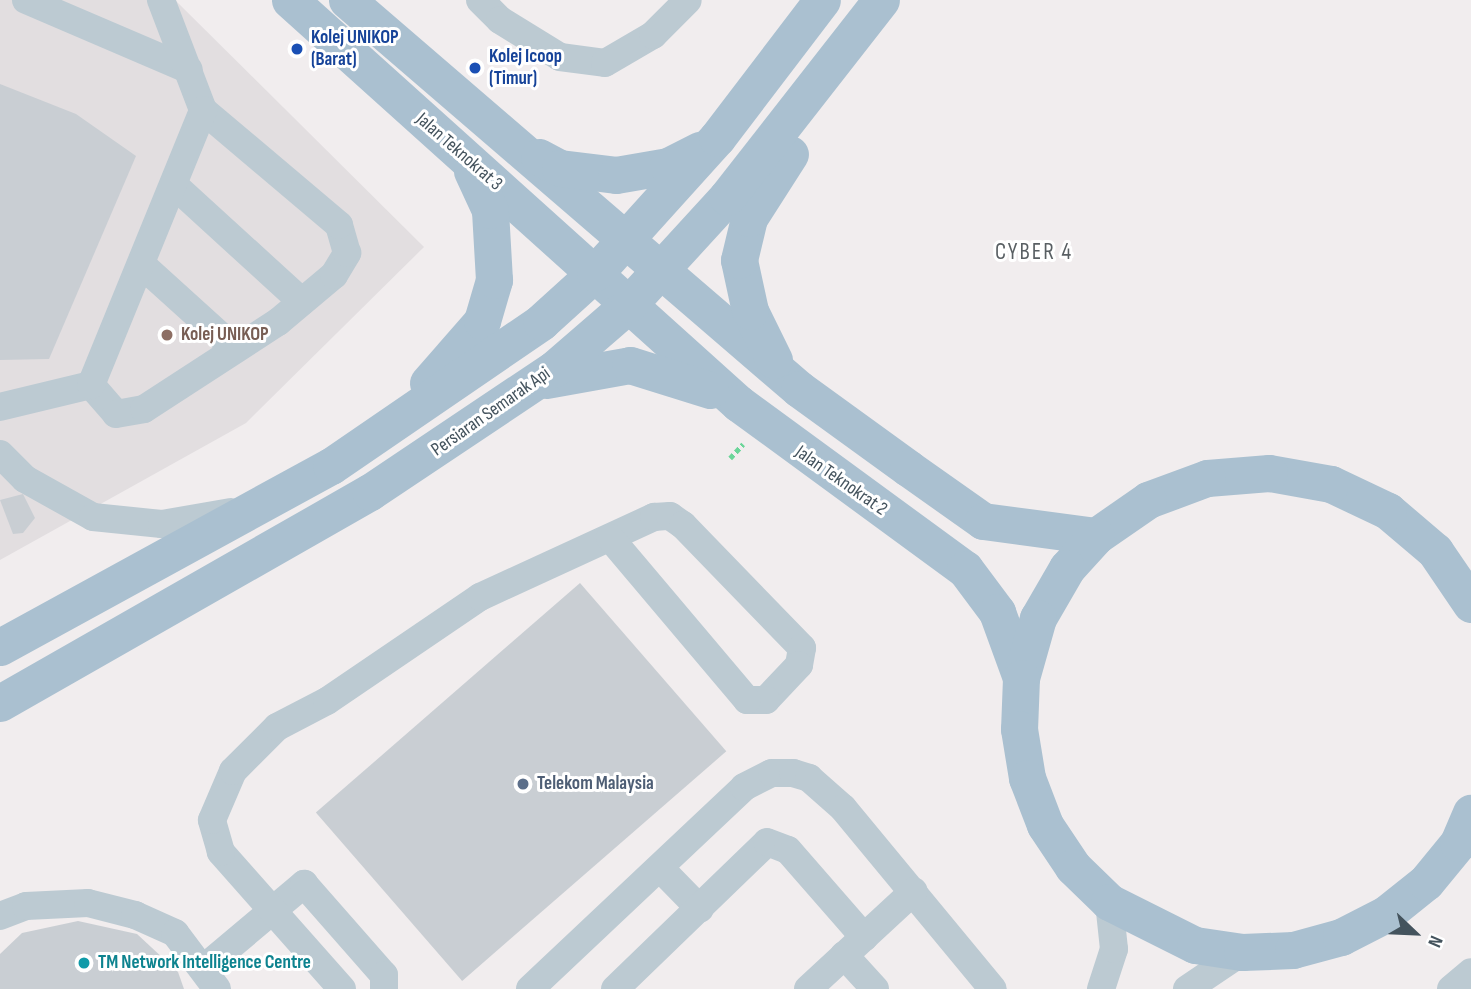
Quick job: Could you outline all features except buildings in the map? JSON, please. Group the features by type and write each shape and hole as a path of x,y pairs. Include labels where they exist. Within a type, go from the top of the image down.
{"main road":[{"name":"Jalan Teknokrat 3","path":"290,0 629,304"},
{"name":"Jalan Teknokrat 3","path":"347,0 392,42 662,270"},
{"path":"0,647 331,466 472,375 595,273 626,240 714,142 822,0"},
{"name":"Persiaran Semarak Api","path":"0,703 370,492 533,384 629,304 662,270 849,46 881,0"},
{"path":"783,376 750,311 739,260 743,235 849,46"},
{"path":"504,138 560,168 616,175 668,166 714,142"},
{"path":"331,466 448,366 482,321 494,280 494,232 465,158"},
{"path":"662,270 783,376 983,521 1096,536"},
{"name":"Jalan Teknokrat 2","path":"629,304 748,411 965,569 997,612 1021,678"},
{"path":"533,384 630,366 694,383 748,411"},
{"path":"1467,830 1426,882 1386,914 1341,937 1293,950 1242,952 1195,945 1109,902 1073,867 1031,790 1019,729 1021,678 1038,618 1067,568 1096,536 1148,500 1207,478 1269,473 1306,479 1388,511 1435,551 1471,604"}],"lane":[{"path":"26,0 190,70"},
{"path":"91,386 116,414 128,414 235,349 302,302 342,265 347,253 339,225 203,110 190,70 160,0"},
{"path":"380,0 392,42"},
{"path":"480,0 560,57 605,63 653,35 688,0"},
{"path":"91,386 203,110"},
{"path":"174,185 302,302"},
{"path":"142,265 235,349"},
{"path":"0,407 91,386"},
{"path":"0,454 24,479 93,517 162,524 261,506"},
{"path":"342,989 221,852 212,820 233,771 277,727 327,701 480,597 610,538 670,516 802,648 799,665 766,700 747,700 610,538"},
{"path":"530,989 744,787 772,774 793,774 809,778 843,808 993,989"},
{"path":"615,989 767,842 778,843 854,946 876,989"},
{"path":"660,868 700,909"},
{"path":"0,916 26,906 88,903 174,933 211,978 298,887 314,889 384,975 384,989"},
{"path":"808,989 914,891"},
{"path":"1101,989 1114,949 1109,902"},
{"path":"1186,989 1242,952"},
{"path":"1451,989 1471,972"}],"shaded area":[{"name":"Kolej UNIKOP","path":"0,0 175,0 424,247 246,423 0,560"}],"place":[{"name":"Kolej UNIKOP (Barat)","path":"297,49"},
{"name":"Kolej Icoop (Timur)","path":"475,68"},
{"name":"Kolej UNIKOP","path":"167,335"},
{"name":"Telekom Malaysia","path":"523,784"},
{"name":"TM Network Intelligence Centre","path":"84,963"}],"district":[{"name":"CYBER 4","path":"1034,252"}]}
